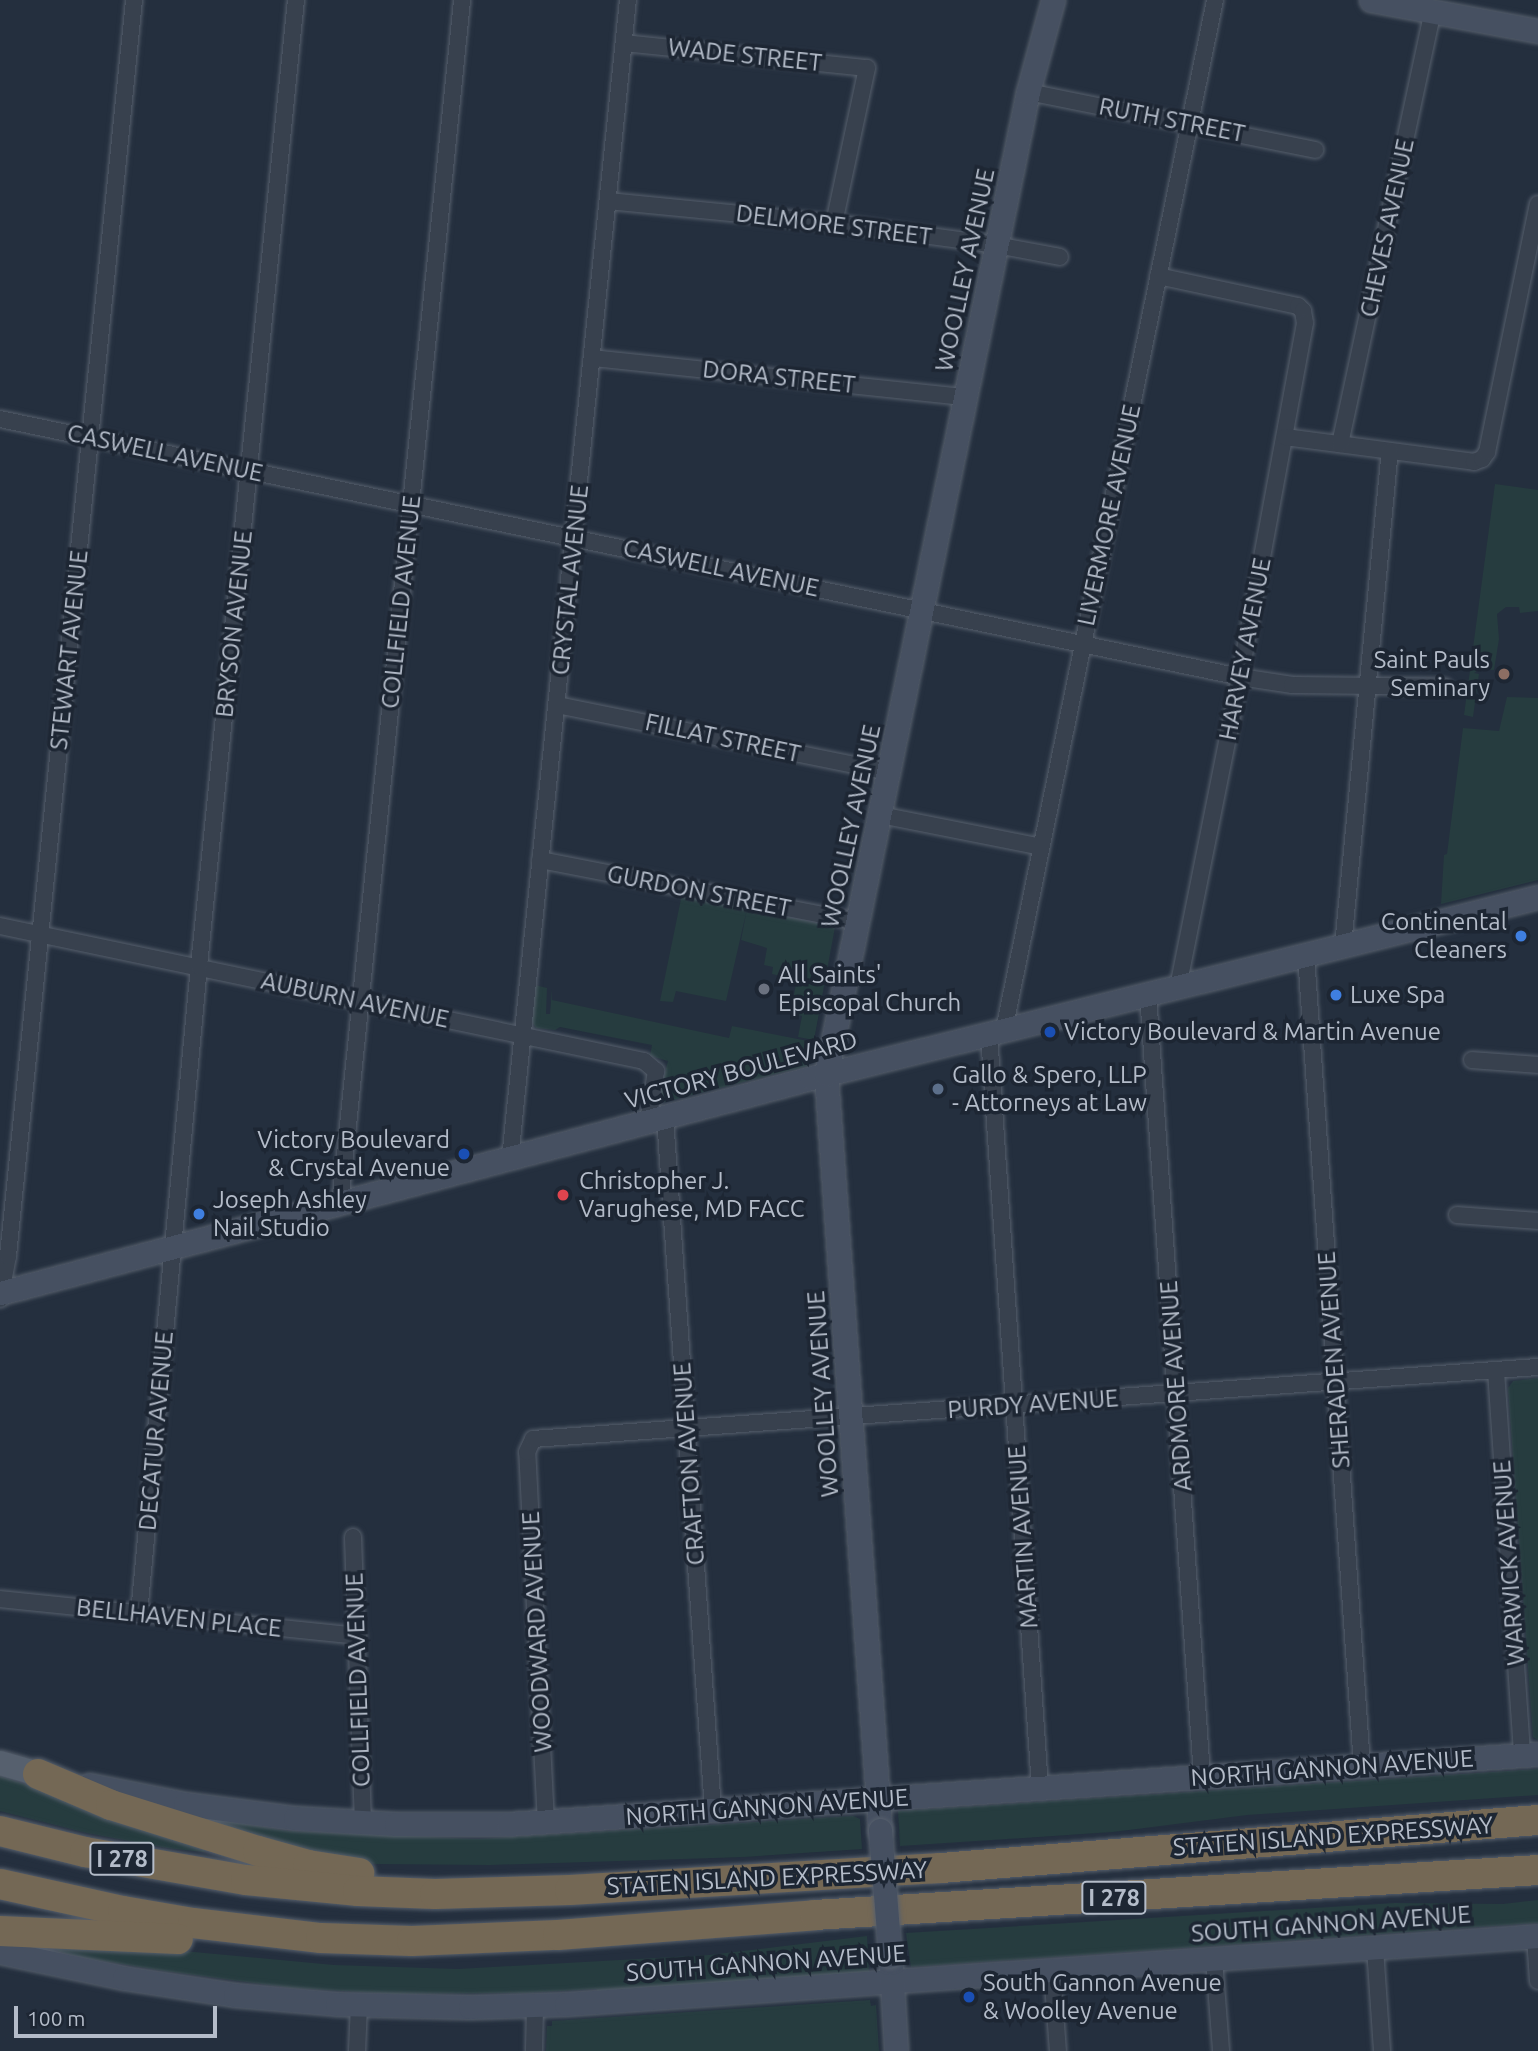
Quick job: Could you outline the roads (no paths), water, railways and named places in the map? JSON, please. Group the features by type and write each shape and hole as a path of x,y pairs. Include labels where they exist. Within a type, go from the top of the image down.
{"highway":[{"path":"38,1774 111,1805 285,1859 480,1894"},
{"name":"STATEN ISLAND EXPRESSWAY","path":"0,1831 98,1854 246,1880 358,1891 480,1894 954,1867 1538,1820"},
{"name":"STATEN ISLAND EXPRESSWAY","path":"0,1884 158,1918 321,1938 412,1941 526,1937 803,1916 1538,1870"},
{"path":"0,1931 141,1935 266,1946 321,1938"}],"main road":[{"name":"WOOLLEY AVENUE","path":"896,2051 827,1074 1028,92 1053,0"},
{"path":"1371,0 1449,9 1538,31"},
{"name":"VICTORY BOULEVARD","path":"0,1295 827,1074 1538,897"},
{"name":"NORTH GANNON AVENUE","path":"0,1763 125,1793 223,1810 363,1822 547,1823 1530,1755"},
{"name":"SOUTH GANNON AVENUE","path":"0,1952 162,1985 271,1999 359,2005 535,2006 1536,1937"}],"street":[{"name":"STEWART AVENUE","path":"0,1295 8,1256 134,0"},
{"name":"BRYSON AVENUE","path":"174,1248 199,966 296,0"},
{"name":"COLLFIELD AVENUE","path":"340,1203 462,0"},
{"name":"CRYSTAL AVENUE","path":"510,1159 520,1037 575,538 628,0"},
{"name":"LIVERMORE AVENUE","path":"997,1032 1041,847 1215,0"},
{"name":"CHEVES AVENUE","path":"1340,444 1449,9"},
{"name":"WADE STREET","path":"624,43 867,68 834,223"},
{"name":"RUTH STREET","path":"1028,92 1315,150"},
{"name":"DELMORE STREET","path":"608,201 834,223 996,245 1060,257"},
{"path":"1285,437 1474,462 1482,459 1487,452 1538,204"},
{"name":"HARVEY AVENUE","path":"1158,276 1298,306 1303,311 1305,323 1240,677 1178,987"},
{"name":"DORA STREET","path":"592,358 965,397"},
{"name":"CASWELL AVENUE","path":"0,419 1240,677 1292,685 1445,687"},
{"path":"1343,946 1390,451"},
{"name":"FILLAT STREET","path":"557,705 889,772"},
{"path":"880,815 1041,847"},
{"name":"GURDON STREET","path":"540,860 858,922"},
{"name":"AUBURN AVENUE","path":"0,926 644,1061 656,1071 657,1119"},
{"name":"SHERADEN AVENUE","path":"1306,955 1363,1766"},
{"name":"ARDMORE AVENUE","path":"1148,994 1202,1777"},
{"name":"MARTIN AVENUE","path":"997,1032 1015,1405 1040,1788"},
{"path":"1472,1060 1538,1065"},
{"name":"CRAFTON AVENUE","path":"657,1119 687,1426 713,1811"},
{"path":"1457,1215 1538,1221"},
{"name":"DECATUR AVENUE","path":"139,1614 174,1248"},
{"name":"PURDY AVENUE","path":"529,1442 540,1436 1538,1367"},
{"name":"WARWICK AVENUE","path":"1496,1371 1530,1755"},
{"name":"WOODWARD AVENUE","path":"529,1442 547,1823"},
{"name":"COLLFIELD AVENUE","path":"353,1537 363,1822"},
{"name":"BELLHAVEN PLACE","path":"0,1599 358,1636"},
{"path":"1536,1937 1538,1981"},
{"path":"1375,1948 1382,2051"},
{"path":"1214,1959 1221,2051"},
{"path":"1052,1970 1058,2051"},
{"path":"357,2051 359,2005"},
{"path":"534,2051 535,2006"}],"place":[{"name":"Saint Pauls Seminary","path":"1504,674"},
{"name":"Continental Cleaners","path":"1521,936"},
{"name":"All Saints' Episcopal Church","path":"764,989"},
{"name":"Luxe Spa","path":"1336,995"},
{"name":"Victory Boulevard & Martin Avenue","path":"1050,1032"},
{"name":"Gallo & Spero, LLP - Attorneys at Law","path":"938,1089"},
{"name":"Victory Boulevard & Crystal Avenue","path":"464,1154"},
{"name":"Christopher J. Varughese, MD FACC","path":"563,1195"},
{"name":"Joseph Ashley Nail Studio","path":"199,1214"},
{"name":"South Gannon Avenue & Woolley Avenue","path":"969,1997"}]}
